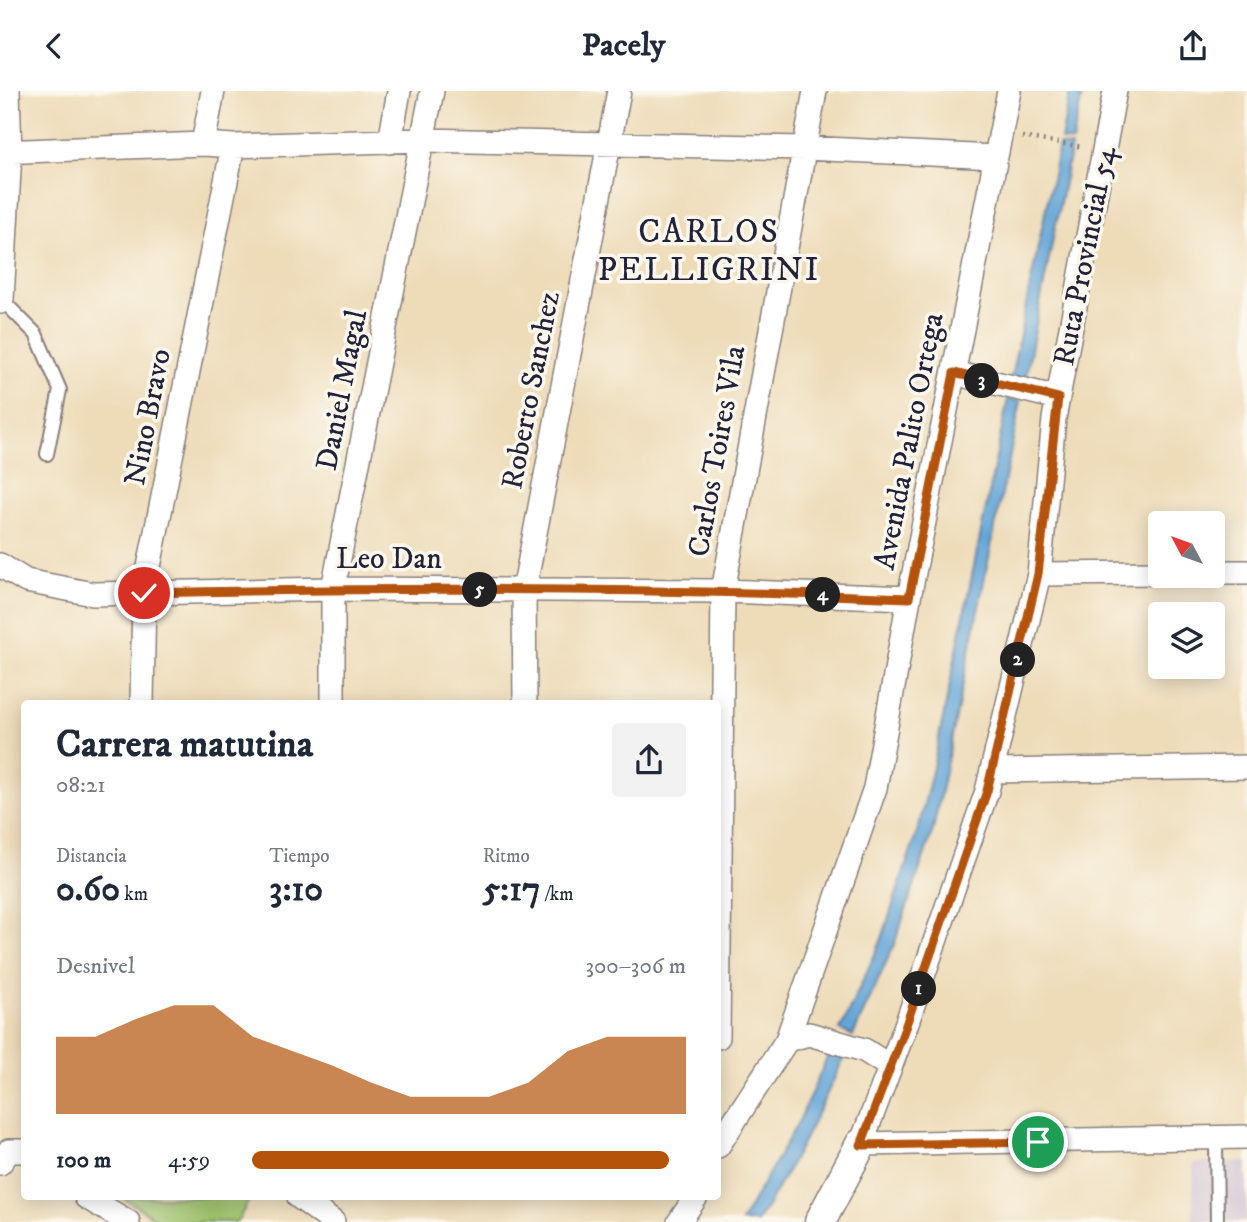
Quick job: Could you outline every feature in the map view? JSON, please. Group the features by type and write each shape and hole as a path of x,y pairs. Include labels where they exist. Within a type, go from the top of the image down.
{"street":[{"path":"1,301 9,91"},
{"path":"203,144 213,91"},
{"path":"390,142 399,91"},
{"name":"Daniel Magal","path":"333,700 333,589 432,91"},
{"name":"Roberto Sanchez","path":"525,700 524,591 619,91"},
{"name":"Carlos Toires Vila","path":"721,769 723,591 815,91"},
{"name":"Avenida Palito Ortega","path":"721,1142 798,1037 874,788 1009,91"},
{"name":"Ruta Provincial 54","path":"820,1222 861,1145 905,1028 987,791 1038,574 1058,398 1115,91"},
{"path":"5,152 203,144 233,146 422,140 804,148 995,157"},
{"name":"Nino Bravo","path":"142,700 144,593 233,146"},
{"path":"954,373 1058,398"},
{"name":"Leo Dan","path":"0,565 26,581 93,594 333,589 723,591 909,598"},
{"path":"1225,572 1247,572"},
{"path":"1038,574 1148,573"},
{"path":"992,771 1247,767"},
{"path":"798,1037 864,1050 889,1066"},
{"path":"861,1145 1247,1137"},
{"path":"91,1200 128,1222"},
{"path":"303,1200 333,1222"},
{"path":"679,1222 694,1200"}],"lane":[{"path":"1,301 36,334 60,390 47,454"},
{"path":"1216,1139 1217,1222"}],"path":[{"path":"1033,139 1081,146"}],"shaded area":[{"path":"1247,1162 1247,1222 1193,1222 1193,1163"}],"green space":[{"path":"127,1200 249,1200 237,1222 161,1222"}],"water":[{"path":"1070,91 1083,91 1072,142 1061,140"},
{"path":"1059,145 1071,147 1025,380 1011,378"},
{"path":"1008,399 1021,401 933,830 894,945 853,1036 840,1030 881,941 919,826"},
{"path":"833,1044 847,1051 805,1138 757,1222 741,1222 800,1119"}],"district":[{"name":"CARLOS PELLIGRINI","path":"709,249"}],"route":[{"path":"144,593 333,589 723,591 909,598 954,373 1058,398 1038,574 987,791 905,1028 861,1145 1038,1142"}]}
